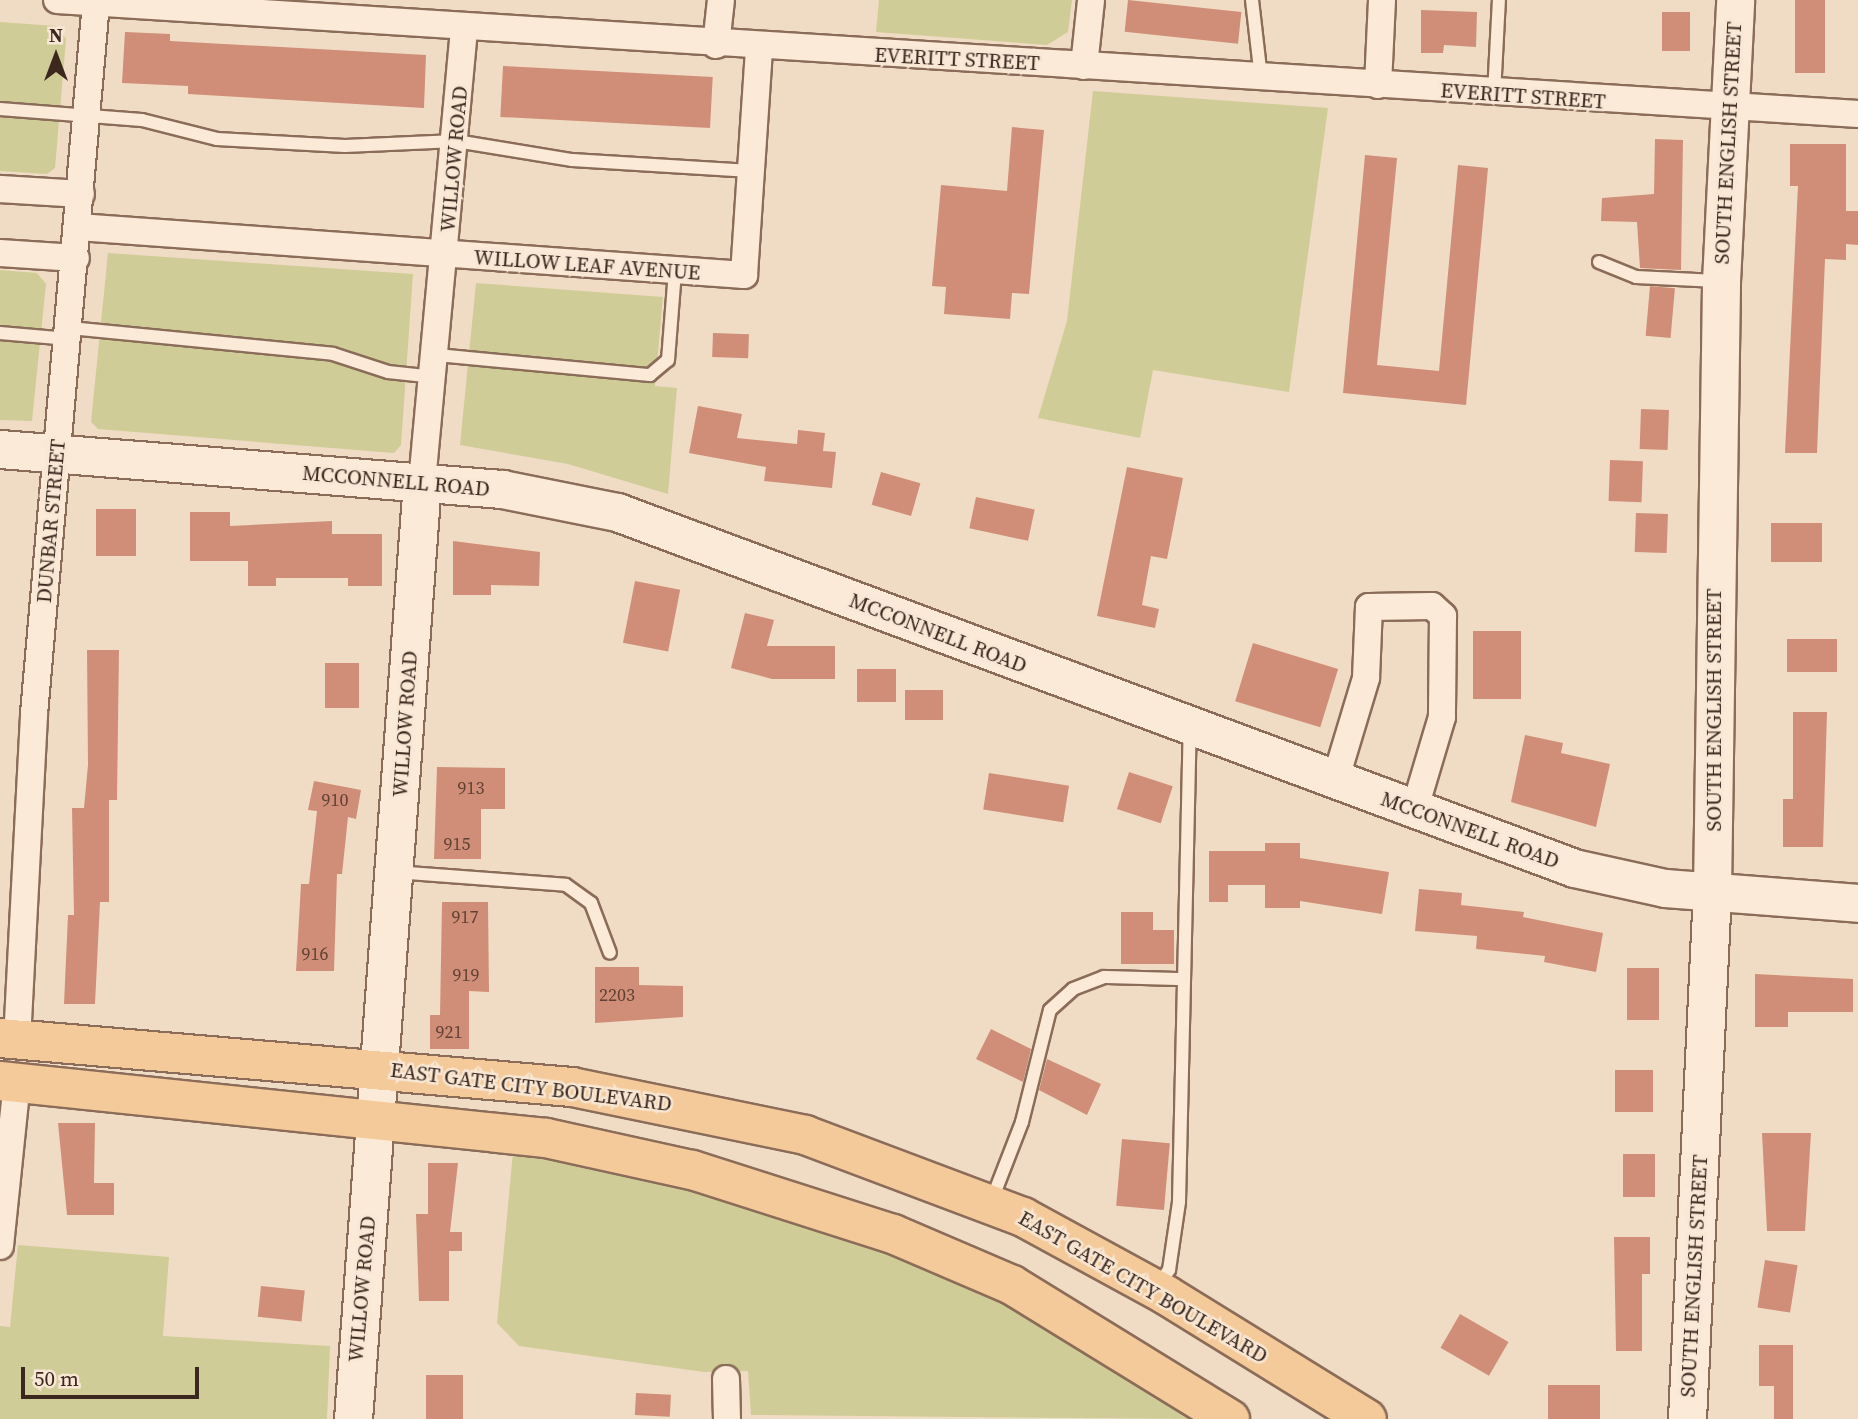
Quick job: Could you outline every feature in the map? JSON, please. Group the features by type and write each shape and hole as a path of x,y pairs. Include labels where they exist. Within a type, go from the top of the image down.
{"main road":[{"name":"EAST GATE CITY BOULEVARD","path":"9,1039 381,1068 572,1087 744,1119 874,1156 990,1203 1155,1289 1367,1419"},
{"path":"8,1082 546,1138 678,1167 893,1234 1012,1285 1230,1419"}],"street":[{"name":"EVERITT STREET","path":"57,0 351,10 464,30 1084,66 1494,95 1858,114"},
{"path":"716,45 721,0"},
{"path":"1084,66 1091,0"},
{"path":"1378,85 1382,0"},
{"name":"SOUTH ENGLISH STREET","path":"1687,1419 1712,891 1721,281 1735,0"},
{"name":"DUNBAR STREET","path":"9,1039 34,714 56,455 70,334 87,115 111,2"},
{"name":"WILLOW ROAD","path":"353,1419 381,1068 422,482 436,366 464,30"},
{"name":"WILLOW LEAF AVENUE","path":"78,227 744,275 759,48"},
{"path":"0,189 81,194"},
{"path":"0,253 76,258"},
{"name":"MCCONNELL ROAD","path":"0,449 422,482 539,495 617,512 1414,811 1574,868 1665,888 1858,902"},
{"path":"1335,781 1366,678 1369,607 1432,606 1443,616 1442,717 1414,811"},
{"path":"0,1246 8,1082"},
{"path":"726,1379 727,1419"}],"lane":[{"path":"1252,0 1261,78"},
{"path":"1494,95 1499,0"},
{"path":"0,109 87,115 217,139 345,146 456,141 572,160 751,171"},
{"path":"1599,262 1636,277 1721,281"},
{"path":"0,333 70,334 332,354 388,372 436,366 650,375 668,360 675,271"},
{"path":"1155,1289 1169,1270 1180,1202 1180,979 1190,727"},
{"path":"394,872 566,886 591,903 610,953"},
{"path":"990,1203 1022,1122 1050,1010 1073,989 1104,977 1180,979"}],"shaded area":[{"path":"879,0 1072,0 1068,32 1047,45 876,32"},
{"path":"0,22 56,26 66,39 55,168 47,174 0,171"},
{"path":"1093,91 1328,108 1289,392 1153,370 1140,438 1038,418 1067,321"},
{"path":"108,253 413,274 401,445 394,453 98,429 91,422"},
{"path":"0,270 37,273 46,284 32,421 0,420"},
{"path":"476,283 663,297 655,386 677,388 668,494 568,464 460,445"},
{"path":"513,1152 616,1168 727,1197 888,1253 1018,1311 1192,1419 751,1415 748,1371 704,1372 519,1346 497,1323"},
{"path":"18,1245 169,1257 163,1336 330,1346 327,1419 0,1419 0,1326 10,1327"}],"building":[{"path":"1128,0 1241,12 1238,44 1125,32"},
{"path":"1795,0 1825,0 1825,73 1795,73"},
{"path":"1421,10 1477,12 1476,47 1444,45 1443,53 1421,53"},
{"path":"1662,12 1690,12 1690,51 1662,51"},
{"path":"125,32 170,34 170,41 426,55 424,108 188,94 188,86 122,83"},
{"path":"503,66 713,77 710,128 500,117"},
{"path":"1012,127 1044,130 1029,294 1012,293 1010,319 944,314 946,287 932,286 941,185 1007,191"},
{"path":"1655,139 1683,140 1681,270 1640,268 1637,222 1601,221 1602,198 1654,194"},
{"path":"1790,144 1846,144 1846,211 1858,211 1858,245 1846,244 1846,260 1825,259 1817,453 1785,453 1798,186 1790,186"},
{"path":"1365,155 1397,158 1377,365 1439,371 1458,165 1488,168 1466,405 1343,393"},
{"path":"1650,286 1675,288 1671,338 1646,336"},
{"path":"713,333 749,334 748,358 712,357"},
{"path":"698,406 742,414 737,438 797,444 798,430 825,433 823,451 836,452 832,488 764,481 766,467 689,453"},
{"path":"1641,409 1669,410 1668,450 1640,449"},
{"path":"1610,460 1643,461 1642,502 1609,501"},
{"path":"1127,467 1183,478 1167,559 1151,556 1142,605 1159,609 1155,628 1097,616"},
{"path":"881,472 920,483 911,516 872,505"},
{"path":"976,497 1035,509 1028,541 969,528"},
{"path":"96,509 136,509 136,556 96,556"},
{"path":"190,512 230,512 230,526 332,521 332,534 382,534 382,586 348,586 348,578 276,578 276,586 248,586 248,561 190,561"},
{"path":"1636,513 1668,514 1667,553 1635,552"},
{"path":"1771,523 1822,523 1822,562 1771,562"},
{"path":"453,541 540,552 539,586 491,585 491,595 453,595"},
{"path":"635,581 680,590 668,652 623,643"},
{"path":"745,613 774,620 767,646 835,646 835,679 772,679 731,668"},
{"path":"1473,631 1521,631 1521,699 1473,699"},
{"path":"1787,639 1837,639 1837,672 1787,672"},
{"path":"1253,643 1338,669 1320,727 1235,701"},
{"path":"87,650 119,650 117,800 109,800 109,902 100,902 95,1004 64,1004 68,915 74,915 72,808 84,808 88,765"},
{"path":"325,663 359,663 359,708 325,708"},
{"path":"857,669 896,669 896,702 857,702"},
{"path":"905,690 943,690 943,720 905,720"},
{"path":"1793,712 1827,712 1823,847 1783,847 1783,799 1793,799"},
{"path":"1525,735 1563,743 1561,753 1610,764 1596,827 1511,802"},
{"path":"437,767 505,768 505,809 481,809 481,859 434,859"},
{"path":"1129,772 1173,786 1161,823 1117,809"},
{"path":"989,773 1069,786 1063,822 983,810"},
{"path":"314,781 361,790 356,819 348,817 342,874 337,874 334,971 296,971 301,884 309,884 317,811 308,810"},
{"path":"1265,843 1300,843 1300,858 1389,872 1382,914 1300,901 1300,908 1265,908 1265,885 1228,885 1228,902 1209,902 1209,851 1265,851"},
{"path":"1419,889 1462,893 1461,905 1524,912 1523,917 1603,933 1596,972 1544,962 1545,956 1476,949 1477,936 1415,931"},
{"path":"442,902 488,902 489,992 469,991 469,1049 430,1049 430,1015 440,1015"},
{"path":"1121,912 1153,912 1153,930 1174,930 1174,964 1121,964"},
{"path":"595,967 639,967 639,985 683,986 683,1017 595,1023"},
{"path":"1627,968 1659,968 1659,1020 1627,1020"},
{"path":"1755,974 1853,979 1853,1012 1788,1012 1788,1027 1755,1027"},
{"path":"991,1029 1031,1049 1023,1082 976,1059"},
{"path":"1047,1059 1101,1084 1087,1115 1039,1090"},
{"path":"1615,1070 1653,1070 1653,1112 1615,1112"},
{"path":"58,1123 95,1123 94,1183 114,1183 114,1215 67,1215"},
{"path":"1762,1133 1811,1133 1805,1231 1767,1231"},
{"path":"1122,1139 1170,1143 1164,1210 1116,1206"},
{"path":"1623,1154 1655,1154 1655,1197 1623,1197"},
{"path":"428,1163 458,1163 450,1232 462,1232 462,1251 449,1251 449,1301 419,1301 416,1214 428,1214"},
{"path":"1614,1237 1650,1237 1650,1274 1642,1274 1642,1351 1616,1351"},
{"path":"1765,1260 1798,1265 1790,1313 1757,1307"},
{"path":"261,1286 305,1291 302,1321 258,1317"},
{"path":"1460,1314 1508,1342 1489,1376 1440,1348"},
{"path":"1759,1345 1793,1345 1793,1419 1774,1419 1774,1386 1759,1386"},
{"path":"426,1375 463,1375 463,1419 426,1419"},
{"path":"1548,1385 1600,1385 1600,1419 1548,1419"},
{"path":"636,1393 671,1395 670,1417 635,1415"}]}
